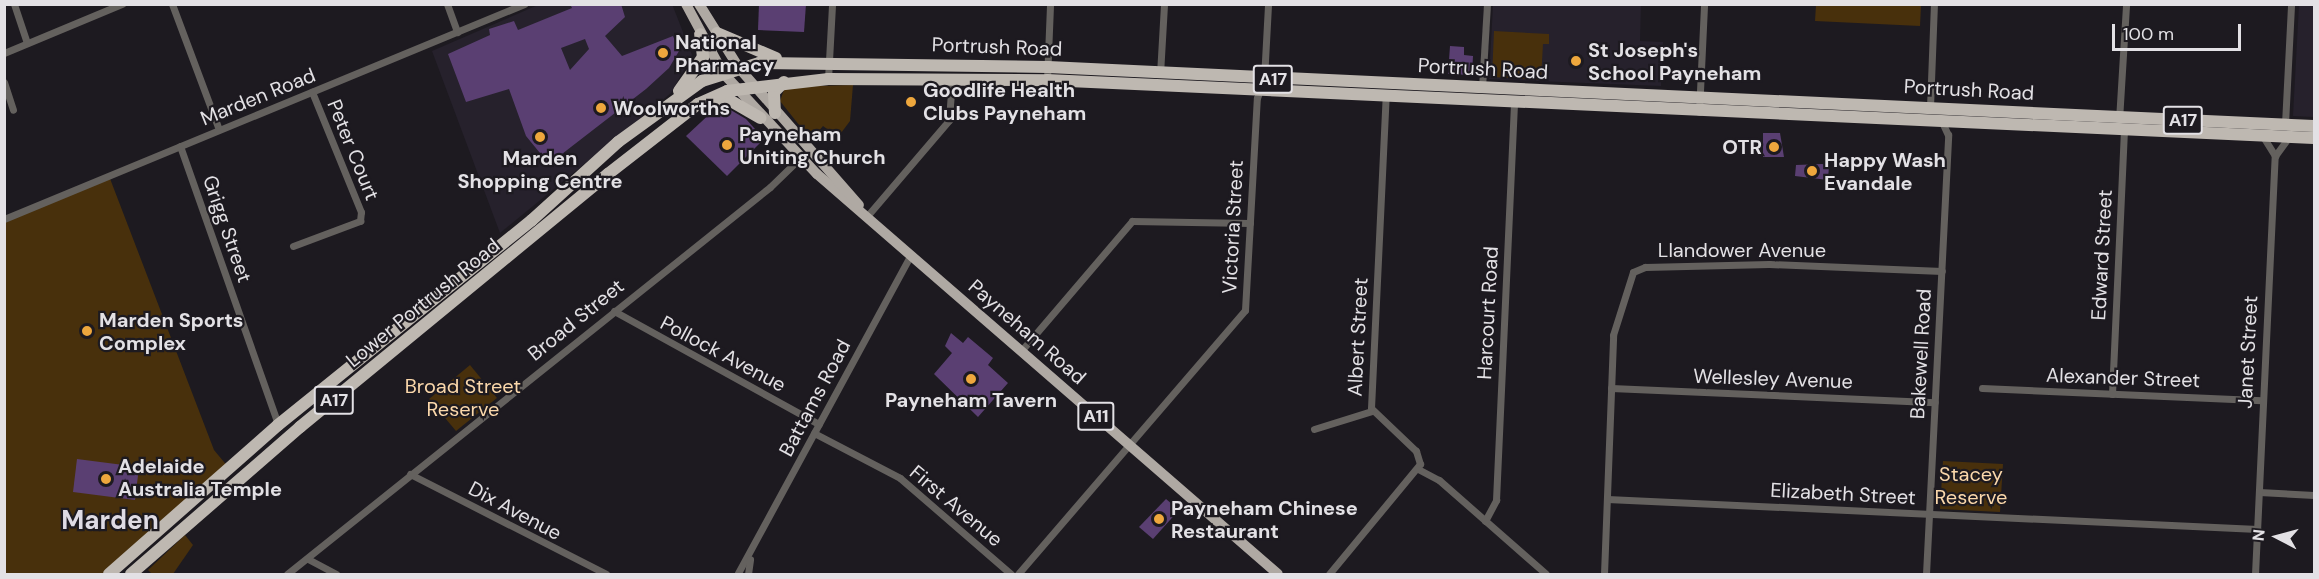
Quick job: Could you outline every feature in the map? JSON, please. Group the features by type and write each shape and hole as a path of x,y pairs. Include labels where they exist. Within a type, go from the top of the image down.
{"highway":[{"path":"717,33 783,60"},
{"path":"669,103 701,61 700,34"},
{"name":"Portrush Road","path":"723,73 783,60 1159,80 1258,90 1482,88 1903,121 2314,126"},
{"name":"Lower Portrush Road","path":"115,572 278,425 512,237 618,142 669,103 723,73"},
{"name":"Portrush Road","path":"754,86 828,79 952,78 1047,74"},
{"name":"Portrush Road","path":"1159,80 1264,79 1514,103 1930,107 2314,138"},
{"path":"775,113 774,92 784,82"},
{"name":"Lower Portrush Road","path":"131,574 303,424 706,101 754,86"},
{"path":"706,101 731,101 761,118"},
{"path":"1903,121 1930,107 1950,122"},
{"path":"502,266 512,237 541,231"},
{"path":"271,451 278,425 303,424"},
{"path":"115,572 141,565"}],"main road":[{"name":"Payneham Road","path":"686,4 700,34 723,73 761,118 800,158 1278,574"},
{"name":"Payneham Road","path":"699,4 740,68 775,113 865,213"}],"street":[{"path":"14,4 27,43"},
{"path":"4,53 122,4"},
{"path":"172,4 219,130"},
{"path":"447,4 457,32"},
{"name":"Marden Road","path":"4,219 524,4"},
{"path":"828,79 832,4"},
{"path":"1047,74 1050,4"},
{"path":"1159,80 1164,4"},
{"path":"1264,79 1268,4"},
{"path":"1482,88 1487,4"},
{"path":"1699,105 1704,4"},
{"path":"1930,107 1934,4"},
{"name":"Edward Street","path":"2112,394 2126,4"},
{"path":"2285,124 2291,4"},
{"path":"865,213 950,120 952,78"},
{"name":"Victoria Street","path":"1018,574 1131,446 1245,310 1258,90 1264,79"},
{"path":"4,82 13,110"},
{"name":"Albert Street","path":"1387,90 1372,411 1416,451 1418,469"},
{"name":"Peter Court","path":"293,246 360,221 361,212 312,92"},
{"name":"Harcourt Road","path":"1485,521 1496,500 1514,103"},
{"path":"1948,135 1950,122"},
{"name":"Bakewell Road","path":"1926,574 1950,122"},
{"path":"2262,135 2275,156 2289,136"},
{"name":"Grigg Street","path":"180,146 278,425"},
{"name":"Janet Street","path":"2255,574 2275,156"},
{"name":"Broad Street","path":"287,574 800,158"},
{"path":"1021,351 1132,221 1250,224"},
{"name":"Battams Road","path":"741,574 814,433 911,255"},
{"name":"Llandower Avenue","path":"1604,574 1614,324 1630,278 1639,268 1769,264 1942,271"},
{"name":"Pollock Avenue","path":"614,311 819,424"},
{"name":"Wellesley Avenue","path":"1611,388 1935,402"},
{"name":"Alexander Street","path":"1982,388 2262,400"},
{"path":"1314,429 1372,411"},
{"name":"First Avenue","path":"814,433 900,478 1011,574"},
{"path":"1329,574 1418,469 1439,480 1546,574"},
{"name":"Dix Avenue","path":"410,474 606,574"},
{"path":"2259,492 2314,495"},
{"name":"Elizabeth Street","path":"1607,499 2257,529"},
{"path":"308,559 336,574"}],"shaded area":[{"name":"Marden Shopping Centre","path":"672,4 692,55 671,93 500,233 432,51 538,5"},
{"name":"St Joseph's School Payneham","path":"1493,5 1641,5 1640,41 1663,42 1661,86 1489,79"},
{"path":"2299,5 2314,5 2314,117 2293,116"}],"green space":[{"path":"1816,5 1921,5 1920,26 1815,21"},
{"path":"1494,31 1549,34 1549,44 1543,44 1541,80 1492,77"},
{"path":"853,85 850,121 838,137 823,126 811,140 780,101 785,87"},
{"name":"Marden Sports Complex","path":"109,176 214,450 229,468 109,574 5,574 5,219"},
{"name":"Broad Street Reserve","path":"470,365 497,398 456,431 429,399"},
{"name":"Stacey Reserve","path":"1943,461 2003,464 2000,512 1940,509"},
{"path":"185,535 193,545 173,574 152,574 148,570"}],"building":[{"name":"Marden Shopping Centre","path":"570,4 621,4 625,17 605,36 622,56 673,36 679,51 669,68 646,89 549,164 526,136 509,89 466,102 448,54 490,35 489,29 514,21 518,30 572,8","holes":["585,39 589,49 570,70 561,48"]},
{"path":"759,4 806,4 804,32 758,30"},
{"path":"1450,46 1464,47 1464,55 1473,56 1472,75 1448,74"},
{"name":"Payneham Uniting Church","path":"715,109 729,109 746,119 764,139 727,176 686,136"},
{"name":"OTR","path":"1763,133 1780,133 1784,157 1763,157"},
{"name":"Happy Wash Evandale","path":"1796,165 1829,165 1828,180 1795,176"},
{"name":"Payneham Tavern","path":"951,333 963,343 968,337 993,358 988,365 1008,383 978,417 934,374 952,353 945,346"},
{"name":"Adelaide Australia Temple","path":"77,459 139,467 135,500 73,492"},
{"name":"Payneham Chinese Restaurant","path":"1166,499 1179,510 1153,539 1139,527"}],"place":[{"name":"National Pharmacy","path":"663,53"},
{"name":"St Joseph's School Payneham","path":"1576,61"},
{"name":"Goodlife Health Clubs Payneham","path":"911,102"},
{"name":"Woolworths","path":"601,108"},
{"name":"Marden Shopping Centre","path":"540,137"},
{"name":"Payneham Uniting Church","path":"727,145"},
{"name":"OTR","path":"1774,147"},
{"name":"Happy Wash Evandale","path":"1812,171"},
{"name":"Marden Sports Complex","path":"87,331"},
{"name":"Payneham Tavern","path":"971,379"},
{"name":"Adelaide Australia Temple","path":"106,479"},
{"name":"Payneham Chinese Restaurant","path":"1159,519"}],"district":[{"name":"Marden","path":"110,521"}]}
